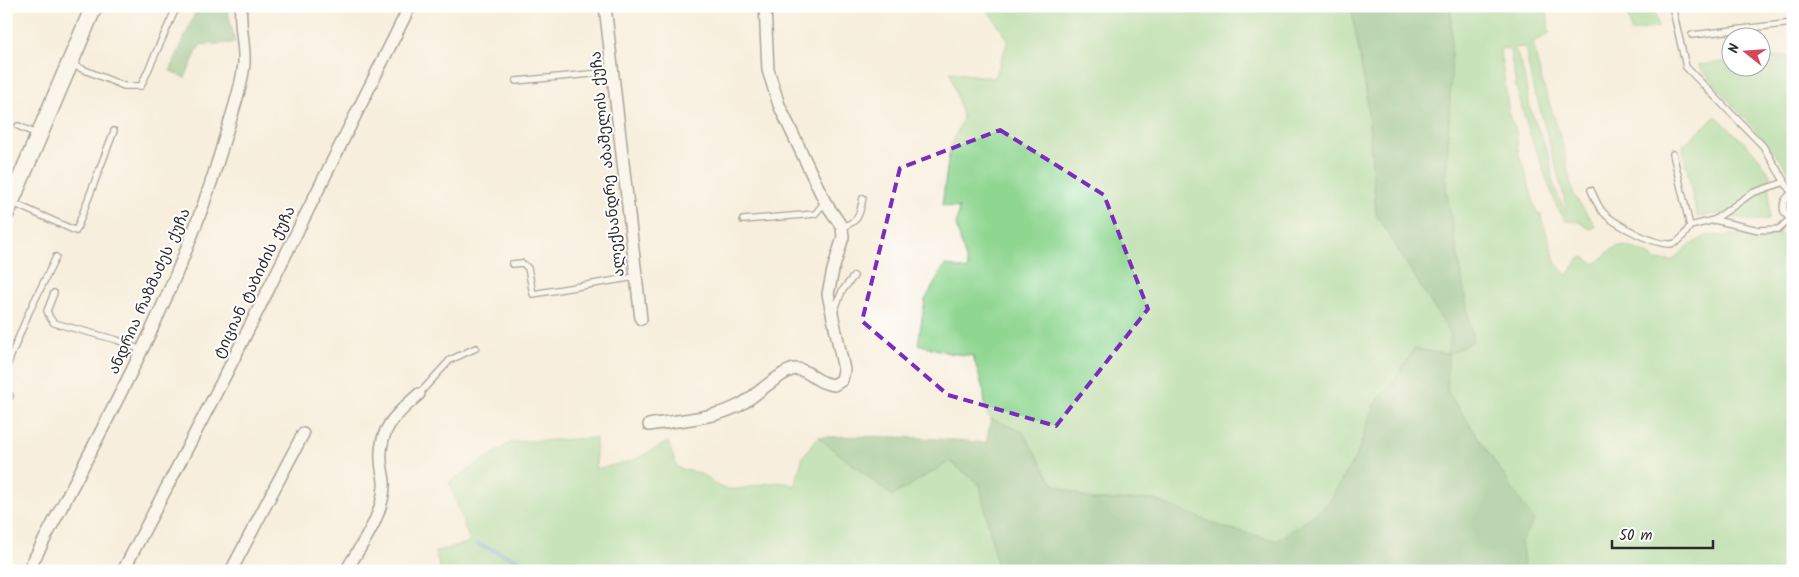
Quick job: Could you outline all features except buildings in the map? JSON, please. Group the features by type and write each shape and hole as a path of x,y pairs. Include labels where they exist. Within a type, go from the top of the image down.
{"street":[{"path":"8,208 94,6"},
{"name":"ანდრია რაზმაძეს ქუჩა","path":"28,571 142,350 199,219 236,100 244,63 240,16 241,6"},
{"name":"ტიციან ტაბიძის ქუჩა","path":"124,571 227,372 410,6"},
{"name":"ალექსანდრე აბაშელის ქუჩა","path":"605,6 640,319"},
{"path":"649,425 702,416 740,405 778,378 795,369 800,369 834,386 842,380 844,370 828,294 843,237 842,227 825,202 779,105 768,70 766,6"},
{"path":"346,571 377,517 385,487 381,444 386,429 392,419 420,394"},
{"path":"231,571 303,434"}],"lane":[{"path":"69,63 124,86 141,86 177,6"},
{"path":"1672,6 1686,67 1763,146 1789,184 1792,194 1788,196 1783,204 1784,212 1791,220 1779,230 1759,230 1714,220"},
{"path":"1692,34 1793,23"},
{"path":"516,81 612,72"},
{"path":"18,126 39,135"},
{"path":"8,208 76,231 114,132"},
{"path":"1673,154 1690,226"},
{"path":"1591,190 1602,211 1620,224 1663,244 1676,243 1690,226 1714,220 1752,193 1789,184"},
{"path":"842,227 854,223 859,217 863,198"},
{"path":"743,220 815,214 825,202"},
{"path":"6,368 26,311 56,257"},
{"path":"512,264 522,263 528,268 533,294 635,276"},
{"path":"833,314 842,291 854,276"},
{"path":"54,292 47,311 54,323 117,340 142,350"},
{"path":"420,394 450,360 476,348"},
{"path":"6,394 10,396 6,403"}],"highlighted area":[{"path":"1000,130 1104,195 1148,309 1056,426 948,395 862,321 900,168"}],"green space":[{"path":"198,6 227,6 235,43 200,45 185,78 170,71"},
{"path":"985,6 1351,6 1367,97 1376,214 1451,335 1448,353 1473,342 1446,188 1451,72 1451,6 1547,6 1549,34 1533,42 1541,78 1565,153 1574,195 1596,227 1590,229 1579,222 1566,221 1557,208 1530,135 1516,87 1510,50 1504,48 1500,50 1510,119 1515,129 1520,159 1537,213 1541,215 1556,264 1567,275 1579,259 1584,257 1594,264 1617,246 1630,247 1646,253 1656,260 1672,261 1686,248 1706,236 1790,233 1787,282 1791,303 1790,328 1793,340 1793,410 1786,428 1793,435 1793,571 1525,571 1521,541 1507,480 1447,391 1448,354 1414,349 1391,386 1374,404 1357,455 1327,505 1278,541 1223,527 1154,500 1092,500 1053,484 1022,431 991,419 985,410 984,392 973,356 949,353 918,344 925,300 945,265 967,270 968,267 956,225 959,208 942,205 950,148 963,118 950,72 995,78 1008,40","holes":["1525,47 1534,94 1537,98 1568,212 1564,209 1552,179 1550,159 1530,108 1524,74 1515,48"]},
{"path":"1351,6 1451,6 1451,72 1446,188 1473,342 1448,354 1447,391 1534,521 1521,541 1525,571 998,571 980,485 950,461 892,496 818,437 902,437 986,443 991,419 1022,431 1053,484 1092,500 1154,500 1223,527 1277,541 1327,505 1357,455 1374,404 1391,386 1414,349 1447,354 1451,335 1376,214 1367,97"},
{"path":"1643,6 1654,6 1658,27 1631,32 1627,10"},
{"path":"1793,55 1793,177 1780,159 1698,65 1722,62 1722,78 1772,78 1772,57"},
{"path":"1716,116 1758,156 1770,175 1769,219 1754,221 1715,214 1697,217 1683,145"},
{"path":"818,437 892,496 950,461 980,485 998,571 441,571 435,552 470,542 449,482 512,442 596,438 596,469 632,461 668,442 677,467 699,473 725,489 738,489 779,482 795,486 803,456"}],"waterway":[{"path":"477,544 548,571"}]}
